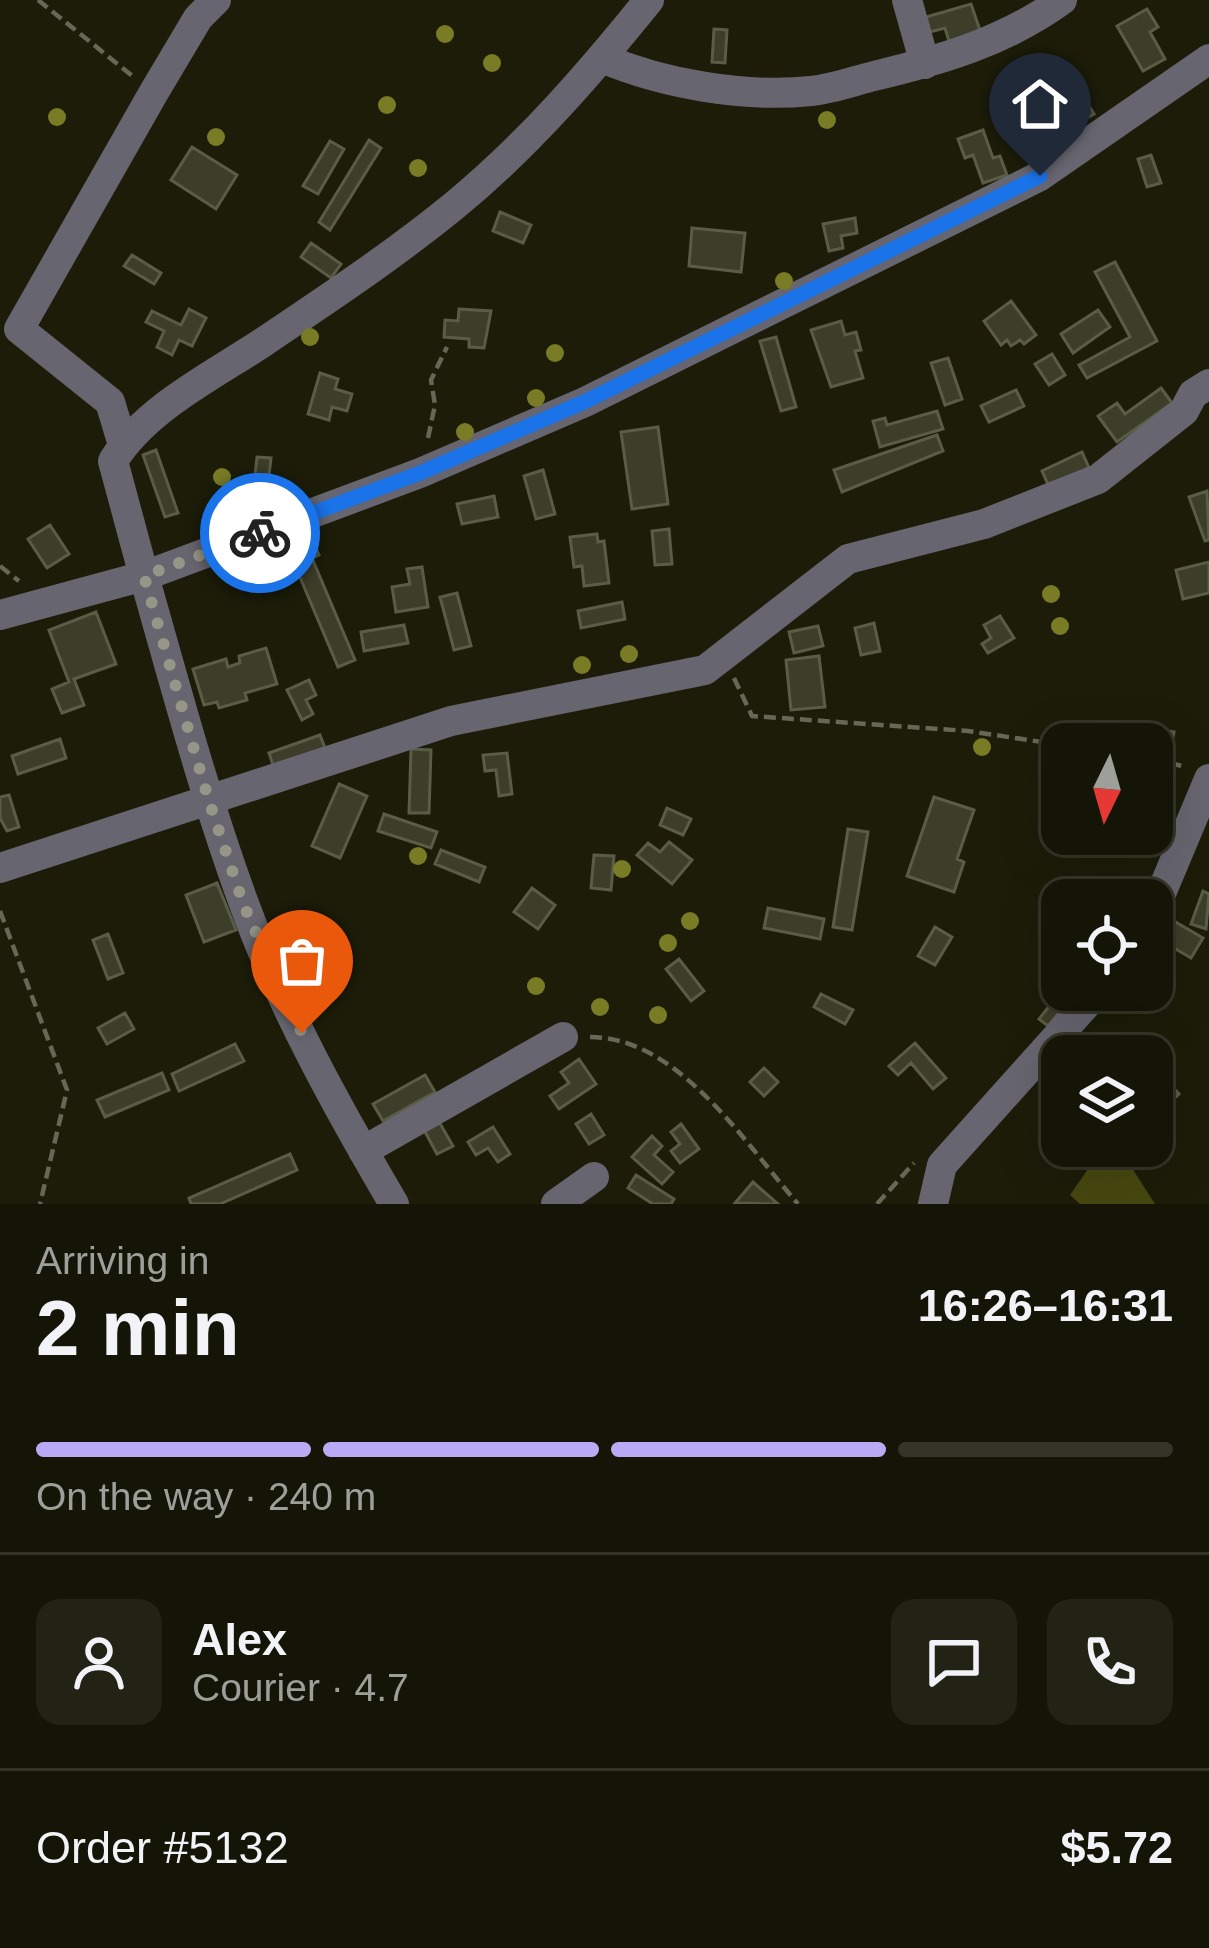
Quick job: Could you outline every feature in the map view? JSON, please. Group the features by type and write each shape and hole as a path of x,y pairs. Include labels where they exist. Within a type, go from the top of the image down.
{"street":[{"path":"124,445 110,402 9,321 198,18 216,0"},
{"path":"394,1204 321,1076 244,906 209,801 113,461 124,445 190,390 323,302 456,204 578,87 649,0"},
{"path":"908,0 925,64"},
{"path":"602,58 636,72 706,88 811,91 986,44 1062,0"},
{"path":"0,615 144,576 420,473 584,402 1040,176 1209,59"},
{"path":"0,868 452,721 705,670 848,559 984,524 1098,479 1184,411 1192,394 1209,384"},
{"path":"1164,879 1200,773"},
{"path":"933,1204 942,1165 1080,1011"},
{"path":"363,1150 563,1037"},
{"path":"556,1204 594,1177"}],"path":[{"path":"38,0 154,92"},
{"path":"420,473 435,405 430,380 447,347"},
{"path":"705,670 734,678 752,716 968,731 1041,743"},
{"path":"0,910 67,1090 40,1204"},
{"path":"563,1037 604,1037 645,1048 691,1081 798,1204"}],"shaded area":[{"path":"1089,1167 1131,1167 1155,1204 1080,1204 1070,1195"}],"building":[{"path":"971,4 983,39 951,48 945,28 930,32 926,17"},
{"path":"1147,9 1158,27 1150,32 1165,59 1143,71 1117,26"},
{"path":"714,29 727,30 725,63 712,62"},
{"path":"1065,66 1094,114 1082,121 1067,97 1053,105 1039,81"},
{"path":"983,130 993,158 1000,156 1007,175 983,183 973,155 965,158 958,139"},
{"path":"369,140 381,148 330,230 319,222"},
{"path":"330,141 344,149 318,194 303,186"},
{"path":"192,147 237,175 216,209 171,180"},
{"path":"1151,155 1161,183 1147,187 1138,159"},
{"path":"500,212 531,225 523,243 493,231"},
{"path":"855,218 857,233 841,236 843,248 829,251 823,224"},
{"path":"692,228 745,233 741,272 689,266"},
{"path":"311,243 341,264 331,278 301,257"},
{"path":"132,255 161,273 154,284 124,266"},
{"path":"1115,262 1157,341 1087,378 1079,365 1130,337 1095,272"},
{"path":"1011,301 1036,335 1024,344 1020,340 1011,346 1007,340 1001,345 984,321"},
{"path":"189,309 206,318 192,346 179,340 172,355 157,347 164,331 146,322 152,311 181,325"},
{"path":"459,309 491,311 484,348 469,347 469,339 444,337 445,320 458,321"},
{"path":"1098,310 1110,327 1073,353 1061,334"},
{"path":"841,321 845,335 856,332 861,350 855,351 863,378 831,387 811,330"},
{"path":"776,337 796,407 781,411 760,341"},
{"path":"1052,354 1065,375 1049,385 1035,364"},
{"path":"948,358 962,399 945,405 931,363"},
{"path":"320,373 338,379 335,389 352,394 347,411 332,407 329,420 308,414"},
{"path":"1161,388 1172,403 1117,442 1098,416 1117,403 1125,414"},
{"path":"1016,390 1024,406 989,422 981,406"},
{"path":"937,411 943,429 880,447 873,421 885,418 887,425"},
{"path":"658,427 668,504 632,509 621,432"},
{"path":"937,435 943,451 842,492 834,470"},
{"path":"156,450 178,513 165,517 143,455"},
{"path":"1082,452 1090,470 1050,489 1042,471"},
{"path":"257,457 271,458 268,485 254,484"},
{"path":"543,470 555,514 536,519 524,476"},
{"path":"1207,491 1209,540 1205,541 1189,497"},
{"path":"494,496 498,517 462,524 457,504"},
{"path":"50,525 69,554 47,568 28,539"},
{"path":"669,529 672,564 655,565 652,531"},
{"path":"597,534 598,542 604,541 609,583 584,586 582,566 574,567 570,537"},
{"path":"312,539 319,555 312,558 355,660 338,667 296,568 284,573 276,554"},
{"path":"1209,562 1209,593 1183,599 1176,570"},
{"path":"422,567 428,607 396,612 392,587 410,584 407,569"},
{"path":"457,593 471,646 454,650 440,597"},
{"path":"622,602 625,619 581,628 578,611"},
{"path":"96,612 116,664 74,679 84,705 62,713 52,689 69,682 49,630"},
{"path":"1000,616 1014,638 988,653 982,644 991,638 984,625"},
{"path":"874,623 880,651 861,655 855,628"},
{"path":"404,625 408,643 364,651 361,632"},
{"path":"818,626 823,646 794,653 789,632"},
{"path":"266,648 277,684 245,693 247,700 219,708 217,702 204,705 193,669 226,659 228,667 240,663 239,656"},
{"path":"819,656 825,707 791,710 786,660"},
{"path":"309,680 316,695 306,700 313,714 302,720 287,690"},
{"path":"320,735 325,748 273,765 269,753"},
{"path":"60,739 66,758 18,774 12,756"},
{"path":"411,749 431,750 429,813 409,813"},
{"path":"507,753 512,794 499,796 496,770 485,771 483,755"},
{"path":"339,784 367,796 340,858 312,846"},
{"path":"9,795 19,827 7,831 0,818 0,797"},
{"path":"934,797 974,810 957,859 964,862 954,892 907,876"},
{"path":"667,808 691,819 683,835 660,825"},
{"path":"384,814 437,832 431,848 378,831"},
{"path":"848,829 868,832 852,930 833,927"},
{"path":"669,842 692,860 672,884 637,855 648,843 660,852"},
{"path":"441,850 485,867 479,882 435,864"},
{"path":"594,855 614,856 611,890 591,888"},
{"path":"217,883 236,930 204,942 186,895"},
{"path":"532,888 555,905 538,929 514,912"},
{"path":"1203,891 1209,894 1206,929 1191,924"},
{"path":"768,908 824,919 820,939 764,928"},
{"path":"1173,923 1203,938 1191,958 1173,947"},
{"path":"326,927 341,967 317,976 302,936"},
{"path":"935,927 952,937 935,965 918,956"},
{"path":"108,934 123,973 108,979 93,940"},
{"path":"679,959 704,991 691,1001 666,969"},
{"path":"821,994 853,1010 845,1024 814,1007"},
{"path":"1045,1011 1060,1011 1048,1026 1039,1019"},
{"path":"125,1013 134,1029 107,1044 98,1028"},
{"path":"915,1043 946,1078 933,1089 911,1063 898,1075 889,1066"},
{"path":"235,1044 244,1061 179,1091 172,1074"},
{"path":"579,1059 596,1084 559,1109 550,1096 569,1083 561,1072"},
{"path":"764,1068 778,1082 764,1096 750,1082"},
{"path":"162,1073 169,1090 105,1117 97,1100"},
{"path":"425,1075 435,1092 383,1121 373,1104"},
{"path":"591,1114 604,1135 589,1144 576,1124"},
{"path":"438,1120 453,1146 437,1154 423,1128"},
{"path":"681,1124 699,1149 680,1163 671,1151 680,1144 671,1132"},
{"path":"493,1127 510,1154 498,1162 488,1148 476,1155 468,1142"},
{"path":"652,1136 662,1146 654,1155 673,1172 662,1184 632,1157"},
{"path":"290,1154 297,1170 220,1204 191,1204 189,1198"},
{"path":"636,1175 674,1199 671,1204 653,1204 628,1188"},
{"path":"753,1182 778,1204 735,1203"}],"way so far":[{"path":"260,533 144,576 244,906 302,1033"}],"route":[{"path":"260,533 420,473 584,402 1040,176"}]}
